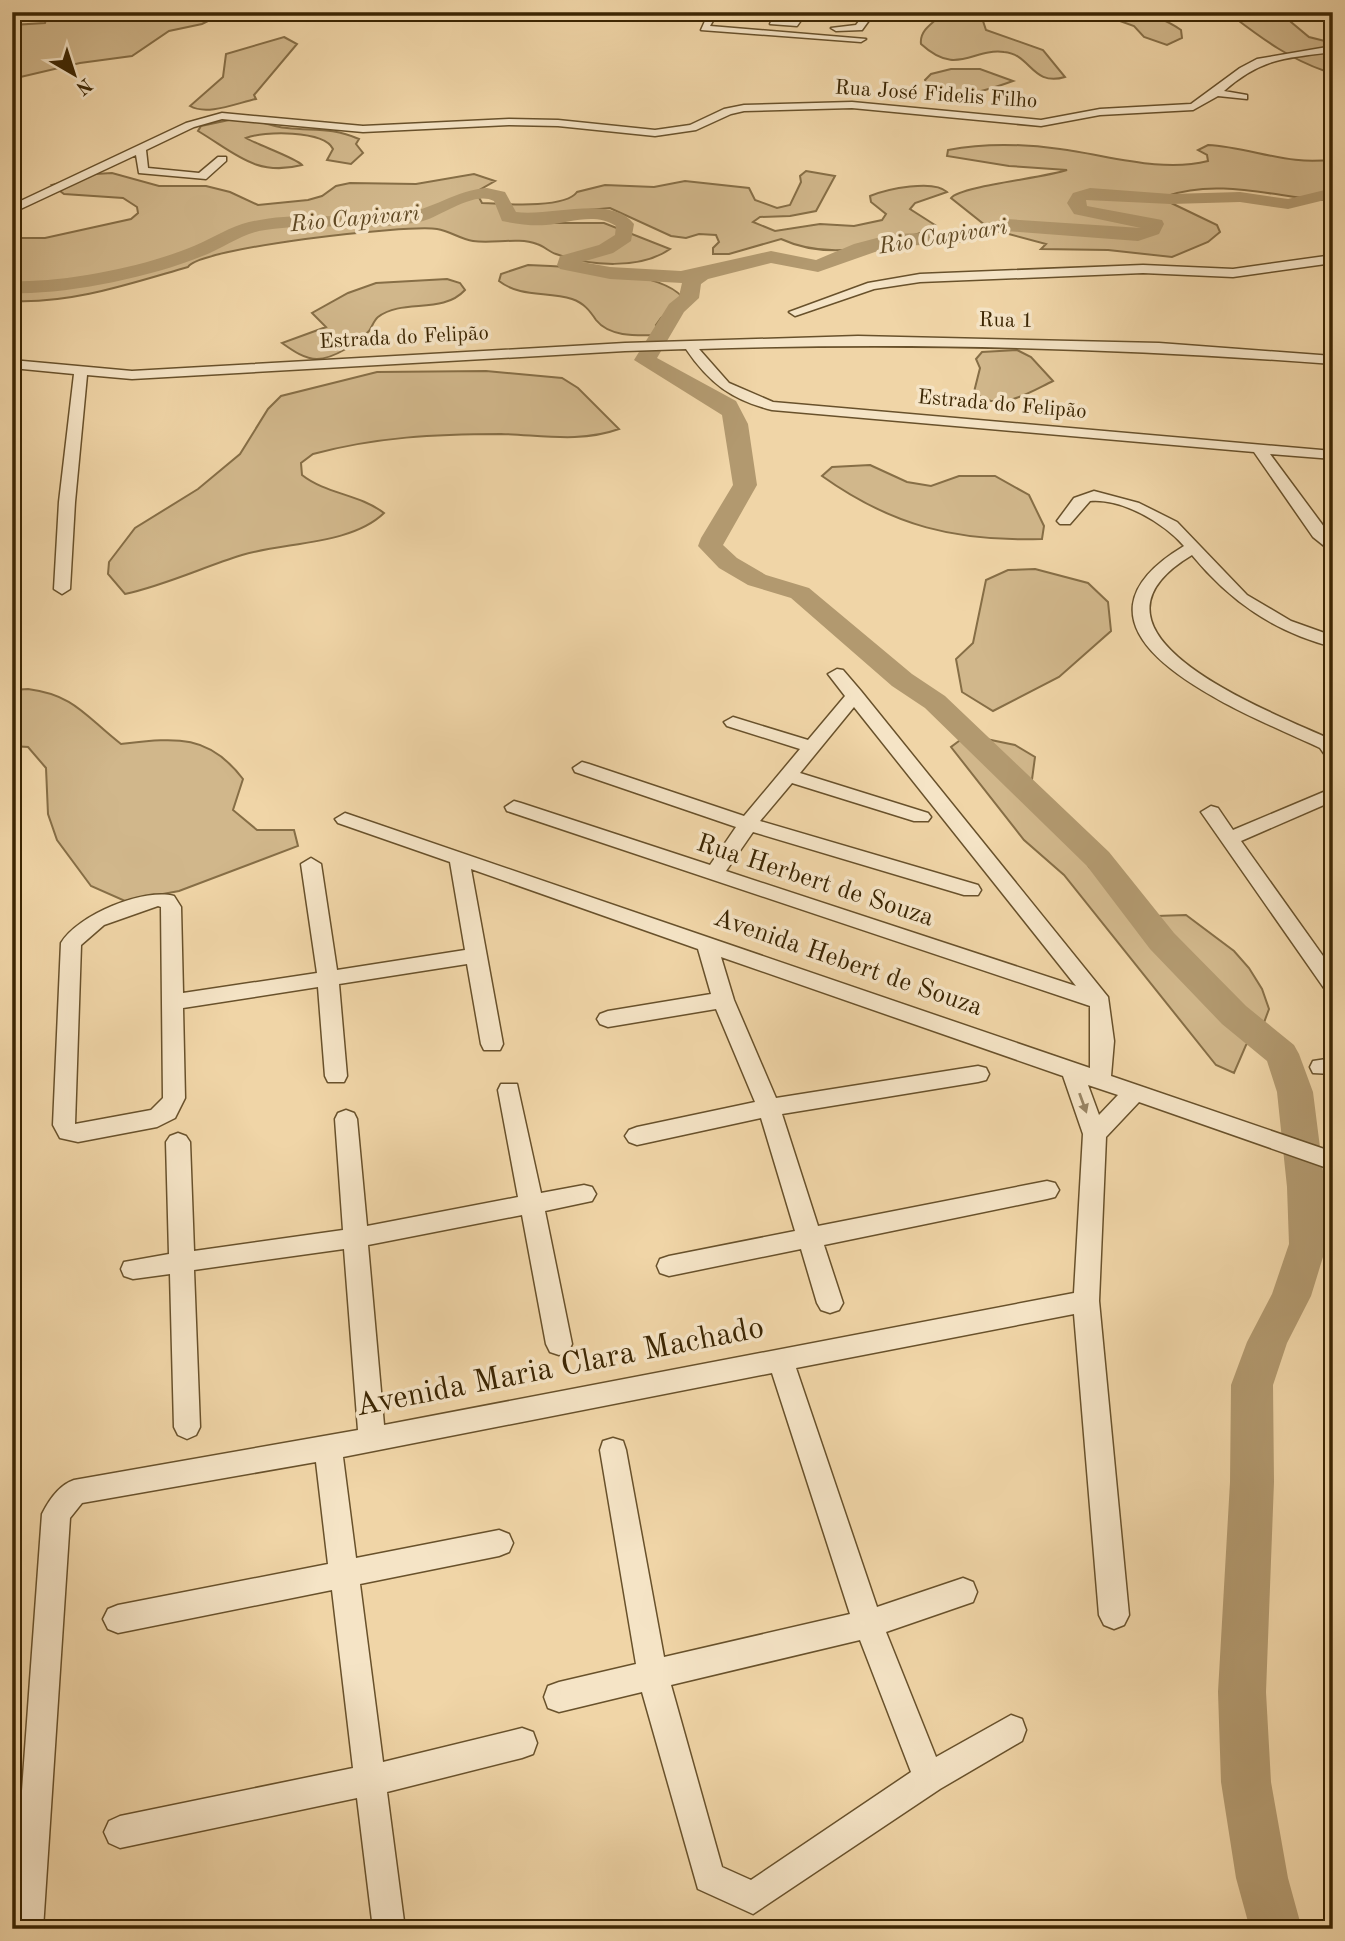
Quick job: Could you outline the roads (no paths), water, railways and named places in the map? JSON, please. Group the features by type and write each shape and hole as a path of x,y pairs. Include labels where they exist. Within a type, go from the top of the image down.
{"street":[{"path":"714,12 704,28 861,39"},
{"path":"780,12 773,22 790,25 797,23 808,13"},
{"path":"825,27 859,28 871,12"},
{"name":"Rua José Fidelis Filho","path":"12,210 206,118 233,116 363,129 509,122 558,123 654,133 692,128 728,111 782,105 898,108 999,121 1041,123 1100,112 1192,107 1216,93 1250,65 1272,58 1333,49"},
{"path":"1216,93 1243,97"},
{"path":"141,149 142,171 193,179 207,175 222,159"},
{"path":"795,312 872,286 920,278 1143,270 1233,273 1333,259"},
{"name":"Rua 1","path":"685,347 858,340 1065,342 1333,360"},
{"name":"Estrada do Felipão","path":"15,365 132,375 625,347 685,347 713,379 737,396 772,406 1333,455"},
{"path":"62,589 67,502 81,372"},
{"path":"1259,449 1319,534 1333,548"},
{"path":"1065,521 1072,508 1085,497 1097,495 1143,511 1177,529 1239,597 1313,636 1333,642"},
{"path":"1194,547 1164,565 1144,588 1143,622 1154,646 1177,667 1228,698 1326,744 1333,754"},
{"path":"837,674 1100,1003 1103,1041 1100,1079"},
{"path":"713,875 748,824 855,695"},
{"path":"733,722 813,747"},
{"path":"582,768 748,824 971,890"},
{"path":"788,775 921,817"},
{"path":"1229,839 1333,794"},
{"name":"Rua Herbert de Souza","path":"514,807 1100,1003"},
{"path":"1211,812 1333,986"},
{"name":"Avenida Hebert de Souza","path":"345,819 1333,1161"},
{"path":"459,859 492,1044"},
{"path":"311,864 328,978 336,1076"},
{"path":"157,898 167,901 171,907 173,1002 174,1098 167,1112 145,1122 78,1133 68,1132 64,1125 71,943 80,931 97,920 157,898"},
{"path":"707,944 723,1000 769,1108 830,1303"},
{"path":"173,1002 476,956"},
{"path":"608,1019 723,1000"},
{"path":"1072,1071 1095,1134 1086,1300 1114,1615"},
{"path":"637,1136 769,1108 978,1074"},
{"path":"509,1090 534,1203 559,1344"},
{"path":"1095,1134 1136,1091"},
{"path":"346,1119 372,1439"},
{"path":"178,1142 187,1427"},
{"path":"669,1266 1047,1190"},
{"path":"134,1269 356,1238 584,1194"},
{"name":"Avenida Maria Clara Machado","path":"27,1929 56,1514 74,1492 328,1448 1086,1300"},
{"path":"780,1359 868,1624 929,1778"},
{"path":"328,1448 389,1929"},
{"path":"613,1450 653,1676 709,1878 752,1898 929,1778 1012,1730"},
{"path":"118,1619 499,1543"},
{"path":"559,1697 868,1624 963,1592"},
{"path":"120,1832 371,1780 522,1743"}],"waterway":[{"name":"Rio Capivari","path":"12,287 78,283 175,259 257,226 298,221 360,222 401,219 421,216 468,196 487,193 499,196 509,217 537,220 594,214 616,218 625,224 624,237 606,249 567,260 567,265 610,273 681,277 701,275"},
{"name":"Rio Capivari","path":"701,275 771,257 818,266 861,248 892,240 955,238 1006,225 1138,235 1152,230 1155,224 1080,210 1076,203 1079,197 1090,193 1171,199 1240,197 1288,204 1333,193"},
{"path":"701,275 692,282 689,298 676,308 645,360 728,406 733,415 745,485 710,546 728,563 757,580 800,593 902,680 935,702 1098,859 1162,941 1234,1015 1282,1054 1295,1092 1306,1187 1308,1244 1291,1296 1267,1342 1252,1385 1252,1482 1247,1634 1242,1692 1246,1782 1262,1878 1276,1929"}]}
